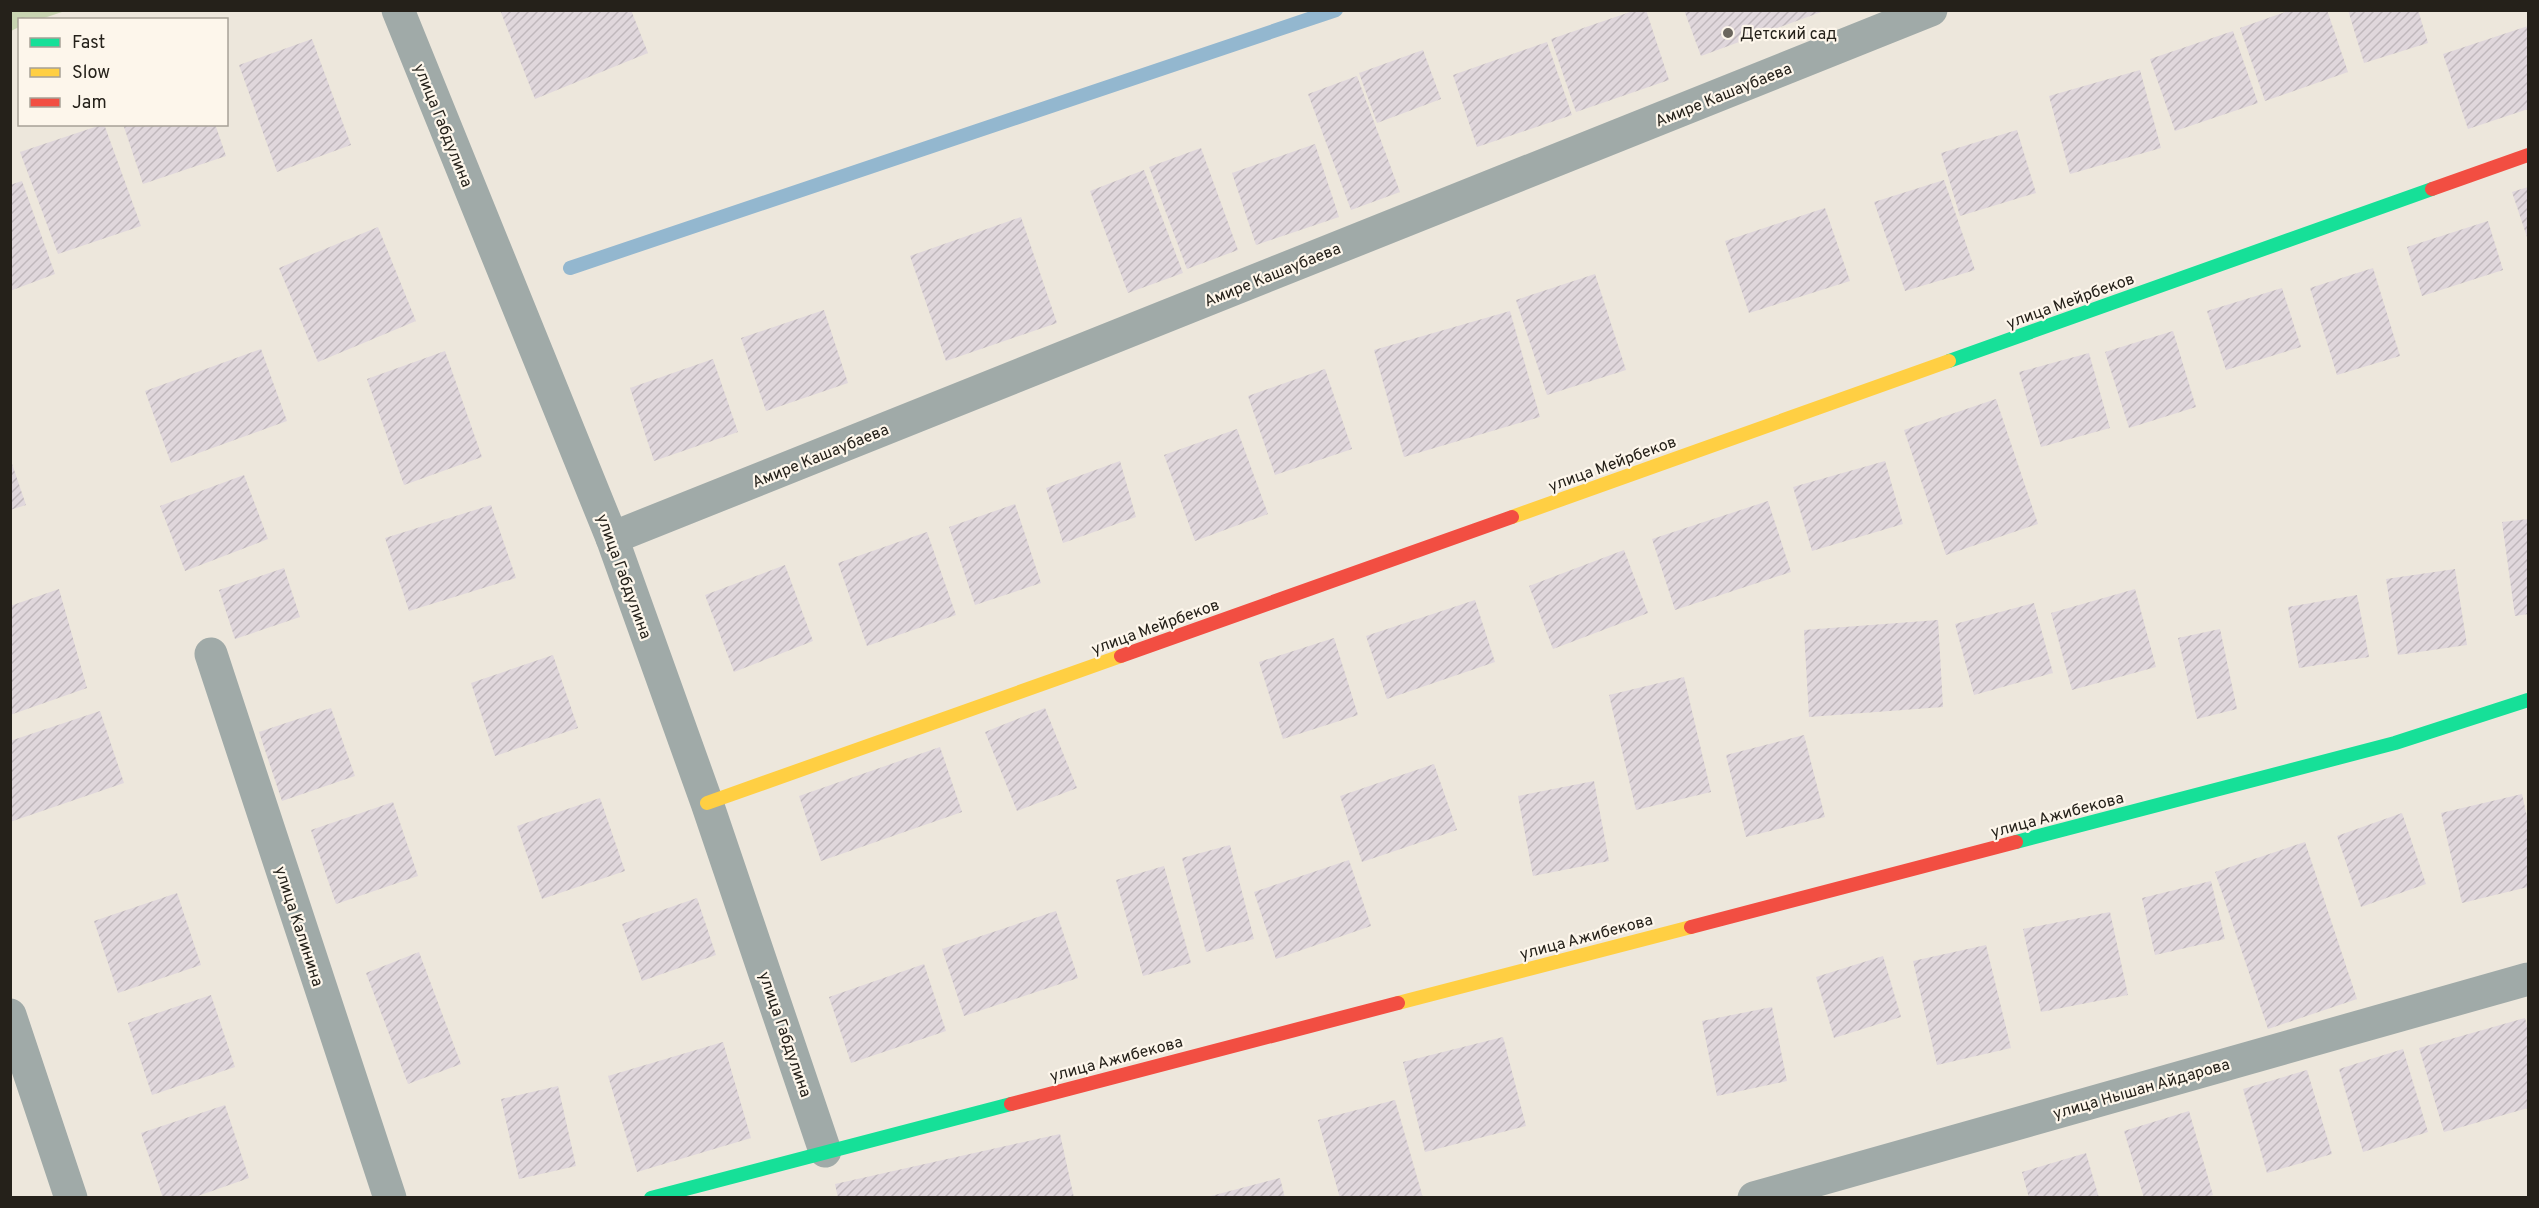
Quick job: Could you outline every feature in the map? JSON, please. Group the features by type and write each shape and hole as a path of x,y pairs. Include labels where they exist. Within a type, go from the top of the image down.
{"street":[{"name":"улица Габдулина","path":"398,10 612,538 707,803 825,1151"},
{"name":"Амире Кашаубаева","path":"612,538 1931,10"},
{"name":"улица Мейрбеков","path":"707,803 2529,155"},
{"name":"улица Калинина","path":"211,654 390,1197"},
{"name":"улица Ажибекова","path":"651,1197 2395,743 2529,700"},
{"name":"улица Нышан Айдарова","path":"1754,1197 2529,979"},
{"path":"10,1015 71,1197"}],"green space":[{"path":"11,10 65,10 44,18 18,18 18,28 11,31"}],"building":[{"path":"500,10 631,10 648,53 535,99"},
{"path":"1636,10 1646,10 1669,80 1576,112 1551,39"},
{"name":"Детский сад","path":"1684,10 1824,10 1824,11 1701,56"},
{"path":"2291,10 2327,10 2348,72 2265,101 2240,28"},
{"path":"2348,10 2418,10 2428,43 2364,63"},
{"path":"2528,26 2528,109 2468,129 2443,54"},
{"path":"2233,31 2258,103 2175,131 2150,59"},
{"path":"312,39 351,145 277,172 239,65"},
{"path":"1547,42 1572,115 1477,147 1453,75"},
{"path":"1423,50 1441,99 1377,123 1359,73"},
{"path":"2140,70 2161,148 2070,174 2049,96"},
{"path":"1357,76 1400,192 1351,210 1308,94"},
{"path":"98,126 105,126 141,226 58,254 20,152"},
{"path":"124,126 216,126 226,156 143,184"},
{"path":"2017,130 2036,193 1960,216 1941,153"},
{"path":"1315,144 1339,217 1256,245 1232,173"},
{"path":"1201,148 1238,250 1187,269 1149,167"},
{"path":"1144,170 1183,273 1128,293 1090,191"},
{"path":"1944,180 1975,270 1905,291 1874,202"},
{"path":"22,181 55,274 10,291 10,185"},
{"path":"2528,187 2528,240 2512,192"},
{"path":"1825,208 1850,281 1749,313 1725,241"},
{"path":"1021,217 1057,323 946,361 910,256"},
{"path":"2488,221 2503,270 2422,296 2407,247"},
{"path":"378,227 416,321 318,362 279,268"},
{"path":"2373,268 2400,356 2337,375 2310,288"},
{"path":"1595,274 1626,370 1547,395 1516,300"},
{"path":"2282,288 2301,347 2226,370 2207,311"},
{"path":"824,310 848,383 766,411 741,338"},
{"path":"1510,311 1540,417 1404,457 1374,350"},
{"path":"2173,331 2196,407 2129,428 2105,352"},
{"path":"261,349 287,421 171,463 145,391"},
{"path":"445,351 482,457 404,485 367,379"},
{"path":"2089,353 2110,428 2041,447 2019,372"},
{"path":"713,359 738,432 654,461 630,388"},
{"path":"1325,369 1352,449 1275,475 1248,396"},
{"path":"1996,399 2038,524 1946,555 1904,430"},
{"path":"1237,429 1268,514 1195,541 1164,455"},
{"path":"10,458 26,505 10,510"},
{"path":"1120,461 1136,517 1063,543 1046,488"},
{"path":"1885,461 1903,524 1812,551 1793,487"},
{"path":"244,475 268,539 185,571 160,506"},
{"path":"1768,501 1791,572 1675,610 1652,539"},
{"path":"1015,504 1041,583 975,605 949,527"},
{"path":"491,505 516,578 409,611 385,538"},
{"path":"2528,519 2528,614 2515,616 2502,522"},
{"path":"927,532 956,615 867,646 838,563"},
{"path":"1624,550 1648,613 1553,649 1529,586"},
{"path":"785,565 813,641 734,672 705,595"},
{"path":"284,568 300,617 235,639 219,590"},
{"path":"2455,569 2467,645 2398,655 2386,579"},
{"path":"59,589 87,688 10,715 10,606"},
{"path":"2135,589 2156,667 2072,690 2051,613"},
{"path":"2357,595 2369,657 2299,668 2288,607"},
{"path":"1475,600 1495,662 1387,699 1366,636"},
{"path":"2034,603 2053,673 1974,695 1955,624"},
{"path":"1938,620 1943,707 1809,717 1804,630"},
{"path":"2220,629 2237,709 2197,719 2178,638"},
{"path":"1334,638 1358,715 1283,739 1259,662"},
{"path":"553,655 578,728 495,756 471,683"},
{"path":"1684,677 1711,792 1636,810 1609,695"},
{"path":"331,708 355,776 282,801 259,732"},
{"path":"1045,708 1077,788 1017,811 985,732"},
{"path":"100,711 124,783 10,822 10,741"},
{"path":"1804,735 1825,817 1746,837 1726,755"},
{"path":"940,747 962,812 821,861 799,796"},
{"path":"1434,764 1457,830 1362,862 1340,796"},
{"path":"1594,781 1609,861 1533,876 1518,796"},
{"path":"2522,794 2528,822 2528,887 2462,903 2441,813"},
{"path":"600,798 625,871 542,899 517,826"},
{"path":"393,802 418,876 336,904 311,830"},
{"path":"2402,813 2426,884 2361,907 2337,836"},
{"path":"2305,842 2357,999 2268,1029 2215,872"},
{"path":"1230,845 1254,939 1206,952 1182,858"},
{"path":"1349,860 1371,926 1276,959 1254,892"},
{"path":"1164,866 1191,963 1143,976 1116,880"},
{"path":"2211,881 2225,939 2155,955 2142,898"},
{"path":"177,893 201,965 118,993 94,921"},
{"path":"697,898 716,955 642,981 622,924"},
{"path":"1056,911 1078,978 964,1016 942,949"},
{"path":"2110,912 2128,995 2041,1012 2023,929"},
{"path":"1986,945 2011,1048 1937,1065 1913,961"},
{"path":"419,952 461,1064 408,1084 366,973"},
{"path":"1883,956 1901,1017 1834,1038 1816,977"},
{"path":"924,964 946,1031 851,1063 829,997"},
{"path":"211,995 235,1067 152,1095 128,1023"},
{"path":"1772,1007 1787,1081 1717,1096 1702,1021"},
{"path":"2525,1018 2528,1030 2528,1108 2444,1132 2419,1048"},
{"path":"1503,1037 1526,1126 1425,1152 1403,1062"},
{"path":"723,1042 751,1138 637,1172 608,1076"},
{"path":"2403,1049 2428,1132 2363,1152 2339,1069"},
{"path":"2307,1070 2332,1154 2267,1173 2243,1089"},
{"path":"558,1086 576,1166 519,1179 501,1099"},
{"path":"1395,1100 1423,1198 1340,1198 1318,1120"},
{"path":"225,1105 249,1178 192,1198 163,1198 141,1133"},
{"path":"2189,1111 2213,1195 2204,1198 2144,1198 2124,1131"},
{"path":"1060,1134 1074,1198 838,1198 835,1184"},
{"path":"2086,1153 2099,1198 2029,1198 2022,1172"},
{"path":"1280,1178 1285,1198 1207,1198 1207,1197"}],"waterway":[{"path":"570,268 1336,10"}],"traffic: fast":[{"path":"1949,361 2432,189"},
{"path":"2016,842 2395,743 2528,700"},
{"path":"651,1198 1011,1104"}],"traffic: slow":[{"path":"1512,517 1949,361"},
{"path":"707,803 1121,656"},
{"path":"1398,1003 1691,927"}],"traffic: jam":[{"path":"2432,189 2528,155"},
{"path":"1121,656 1512,517"},
{"path":"1691,927 2016,842"},
{"path":"1011,1104 1398,1003"}],"place":[{"name":"Детский сад","path":"1728,33"}]}
